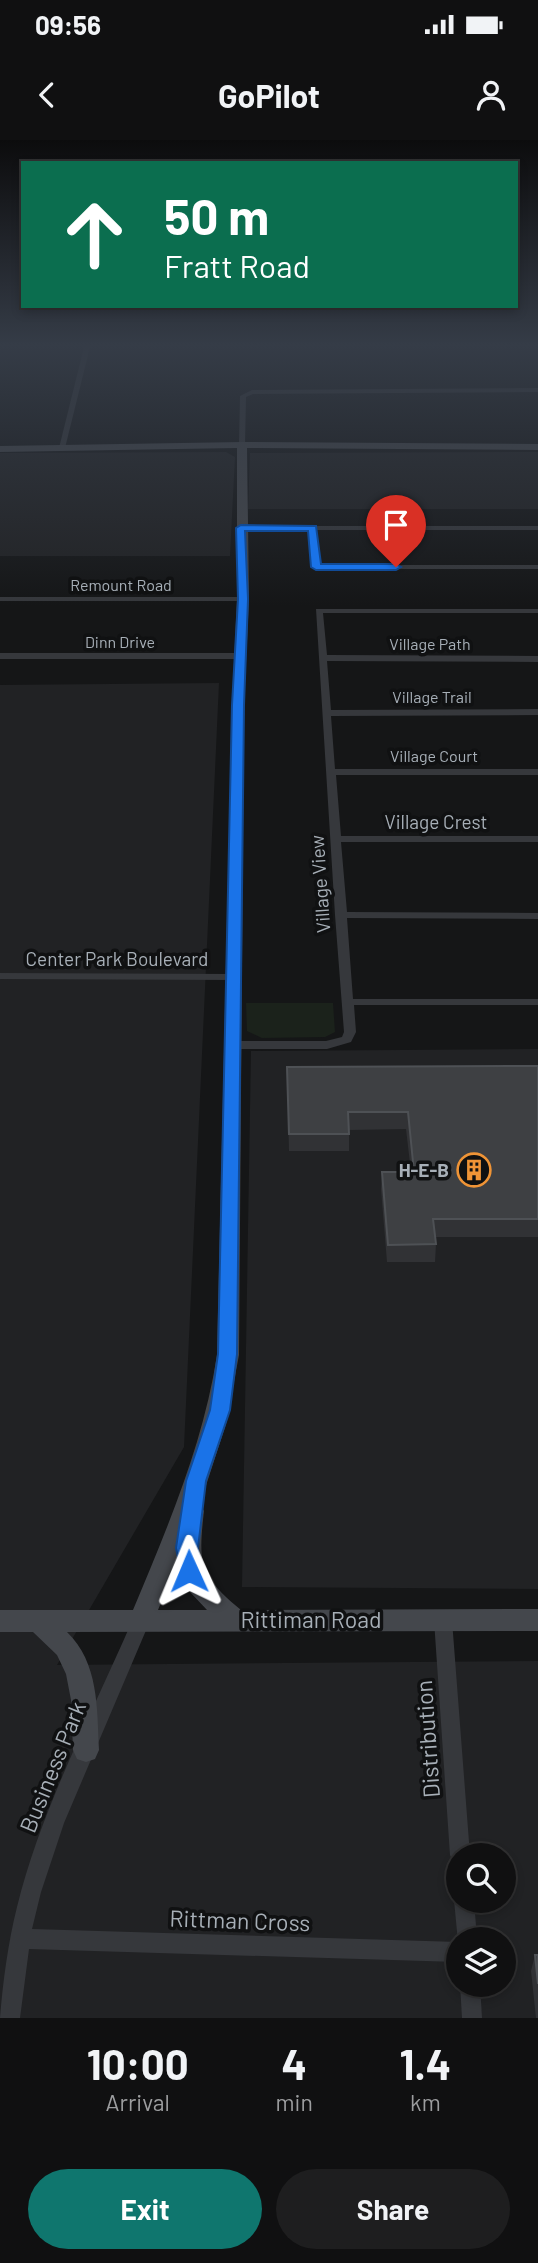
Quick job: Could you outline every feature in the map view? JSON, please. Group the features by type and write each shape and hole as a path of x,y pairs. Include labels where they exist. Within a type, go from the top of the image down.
{"street":[{"path":"62,448 66,431"},
{"path":"141,1620 196,1481 220,1410 228,1354 243,599 242,431"},
{"path":"0,449 176,446 242,451 538,447"},
{"path":"241,528 538,528"},
{"path":"313,528 316,567 538,568"},
{"name":"Remount Road","path":"0,599 243,599"},
{"path":"319,611 538,611"},
{"name":"Village View","path":"233,1045 341,1043 347,1039 350,1032 319,611"},
{"name":"Dinn Drive","path":"0,656 240,656"},
{"name":"Village Path","path":"322,658 538,659"},
{"name":"Village Trail","path":"326,713 538,712"},
{"name":"Village Court","path":"330,772 538,772"},
{"name":"Village Crest","path":"335,839 538,839"},
{"path":"340,915 538,916"},
{"name":"Center Park Boulevard","path":"0,976 234,977"},
{"path":"347,1002 538,1002"},
{"path":"196,1481 187,1548 189,1571 213,1602 236,1620"},
{"path":"38,1620 69,1651 76,1665 82,1691 86,1750"},
{"name":"Business Park","path":"10,2018 30,1894 47,1844 141,1620"},
{"name":"Distribution","path":"443,1620 459,1843"},
{"name":"Rittiman Road","path":"0,1621 538,1620"},
{"name":"Rittman Cross","path":"21,1939 446,1952"},
{"path":"471,1997 472,2018"}],"shaded area":[{"path":"226,452 235,457 230,556 0,556 0,453"},
{"path":"538,452 538,509 248,509 250,453"},
{"path":"219,683 184,1447 57,1665 538,1661 538,2018 0,2018 0,685"},
{"path":"246,1003 333,1003 335,1032 325,1037 262,1038 247,1031"},
{"path":"538,1049 538,1589 242,1587 251,1051"}],"building":[{"name":"H-E-B","path":"538,1066 538,1219 433,1219 436,1244 388,1245 382,1172 414,1172 408,1112 348,1112 349,1134 289,1134 287,1067"},
{"path":"535,1955 538,1955 538,1984"}],"place":[{"name":"H-E-B","path":"474,1170"}],"route":[{"path":"189,1571 187,1548 196,1481 220,1410 228,1354 238,705 243,599 241,528 313,528 316,567 396,567"}]}
